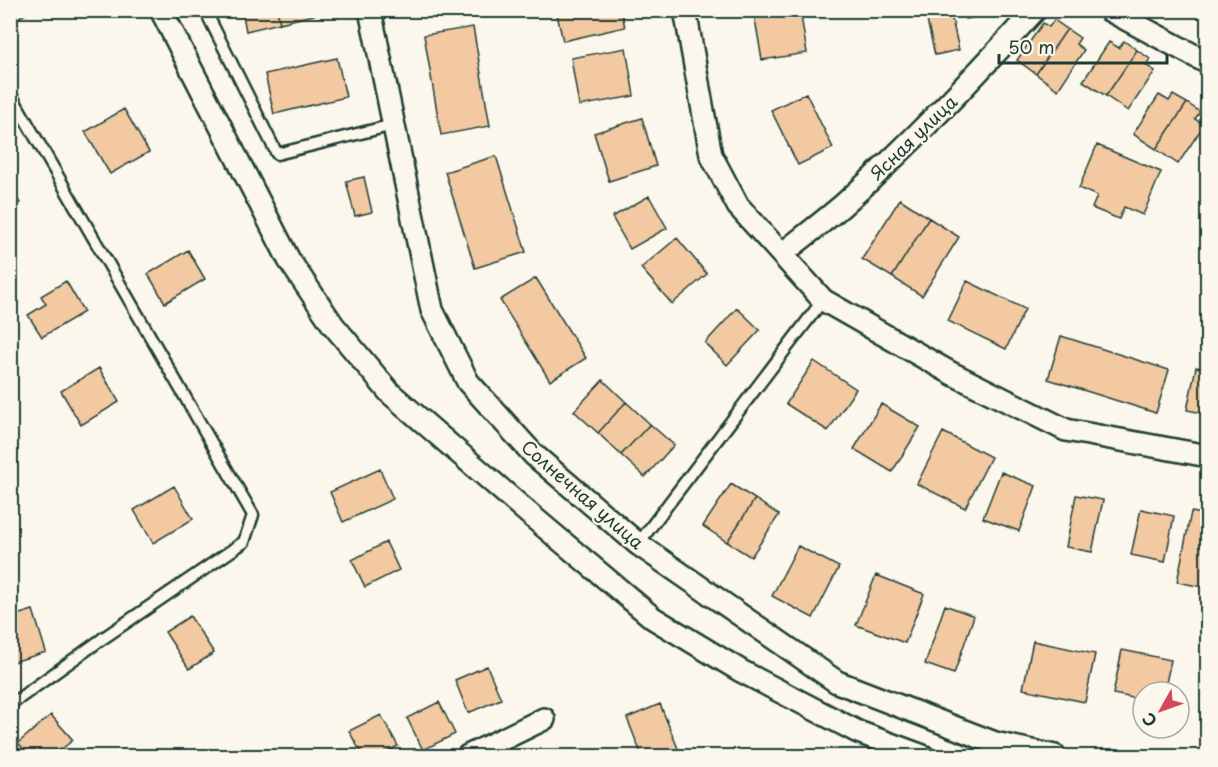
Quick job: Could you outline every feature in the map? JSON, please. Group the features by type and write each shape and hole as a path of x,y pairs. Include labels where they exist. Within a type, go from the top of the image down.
{"street":[{"path":"161,10 289,260 333,325 390,393 653,618 741,671 858,732 923,756"},
{"name":"Солнечная улица","path":"370,10 432,310 468,382 534,455 638,543 837,682 995,743 1055,756"},
{"path":"685,10 711,155 738,206 823,300 951,373 1066,430 1208,456"},
{"name":"Ясная улица","path":"782,254 841,207 896,156 954,98 1035,10"},
{"path":"1108,10 1208,63"},
{"path":"468,756 544,719"}],"lane":[{"path":"205,10 277,154 393,125"},
{"path":"10,93 253,515 244,542 10,705"},
{"path":"638,543 823,300"}],"building":[{"path":"11,10 33,10 16,19"},
{"path":"242,10 277,10 280,23 246,31"},
{"path":"277,10 313,10 314,15 280,23"},
{"path":"556,10 621,10 625,27 563,41"},
{"path":"771,10 800,10 807,53 762,60 754,13"},
{"path":"950,10 959,50 935,55 926,16"},
{"path":"964,10 1004,10 1004,11 966,19"},
{"path":"1054,20 1067,29 1036,74 1017,60 1043,23 1049,27"},
{"path":"473,27 490,126 441,135 424,35"},
{"path":"1067,29 1080,38 1076,44 1084,50 1058,90 1036,74"},
{"path":"1124,41 1137,50 1106,96 1083,81 1109,42 1119,48"},
{"path":"626,48 634,96 579,106 571,58"},
{"path":"1137,50 1150,59 1146,65 1155,71 1128,111 1106,96"},
{"path":"337,58 346,97 274,114 265,74"},
{"path":"806,93 833,148 798,165 771,110"},
{"path":"1159,95 1169,101 1173,95 1187,103 1156,149 1133,134"},
{"path":"1187,103 1200,112 1195,119 1204,125 1178,164 1156,149"},
{"path":"124,109 149,152 110,174 85,132"},
{"path":"642,118 656,166 609,181 594,133"},
{"path":"1208,143 1208,157 1201,152"},
{"path":"1097,145 1161,172 1143,215 1124,207 1119,219 1092,208 1097,196 1079,188"},
{"path":"496,156 526,252 475,268 445,172"},
{"path":"364,177 372,212 355,216 346,181"},
{"path":"10,187 20,203 10,208"},
{"path":"649,196 667,228 630,249 612,217"},
{"path":"900,199 929,218 892,277 862,259"},
{"path":"929,218 959,237 922,296 892,277"},
{"path":"677,238 707,274 672,304 641,268"},
{"path":"188,250 205,279 165,303 148,274"},
{"path":"536,278 586,358 550,381 500,300"},
{"path":"66,281 84,312 42,337 28,315 46,304 41,296"},
{"path":"967,281 1025,309 1006,349 948,321"},
{"path":"737,308 760,330 727,365 705,343"},
{"path":"1061,336 1169,370 1156,413 1048,379"},
{"path":"814,361 856,389 828,431 786,404"},
{"path":"1196,367 1208,369 1208,414 1187,410"},
{"path":"99,368 119,402 81,425 61,391"},
{"path":"603,380 626,402 598,433 574,411"},
{"path":"626,402 650,424 621,455 598,433"},
{"path":"881,404 920,427 892,472 854,449"},
{"path":"650,424 674,445 645,477 621,455"},
{"path":"943,432 991,457 965,508 917,484"},
{"path":"380,469 393,499 343,522 330,492"},
{"path":"1001,472 1036,486 1019,531 983,518"},
{"path":"731,484 755,499 727,542 703,526"},
{"path":"174,486 193,519 153,543 134,510"},
{"path":"1076,495 1103,500 1092,552 1066,547"},
{"path":"755,499 779,515 751,557 727,542"},
{"path":"1141,509 1174,516 1165,562 1131,555"},
{"path":"1191,512 1208,515 1208,588 1177,582"},
{"path":"386,542 399,570 365,587 352,560"},
{"path":"798,546 839,567 813,618 772,596"},
{"path":"876,575 924,594 905,643 856,625"},
{"path":"945,605 974,616 954,674 925,664"},
{"path":"33,610 46,652 10,663 10,617"},
{"path":"190,616 214,653 189,669 165,632"},
{"path":"1033,641 1095,654 1085,702 1023,689"},
{"path":"1122,650 1171,660 1167,680 1131,680 1131,698 1113,694"},
{"path":"487,666 501,699 468,713 455,680"},
{"path":"439,702 455,734 423,750 407,718"},
{"path":"1208,703 1208,722 1204,721"},
{"path":"660,704 681,756 642,756 627,718"},
{"path":"51,715 73,740 53,756 30,756 18,743"},
{"path":"381,715 398,746 378,756 363,756 349,731"}]}
